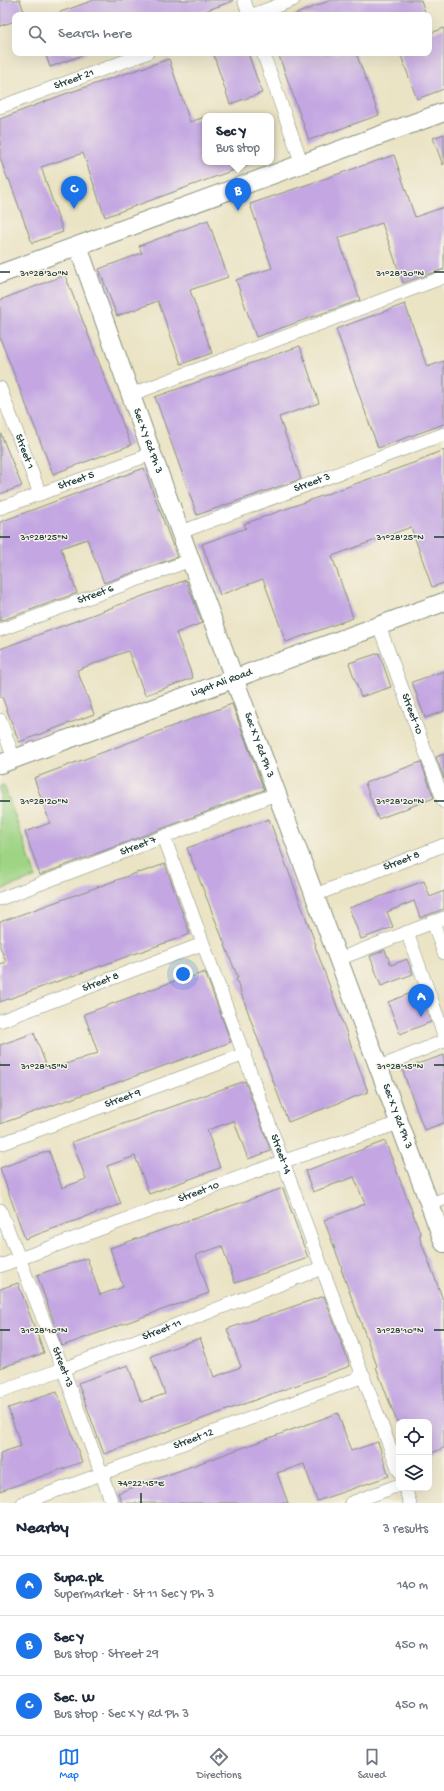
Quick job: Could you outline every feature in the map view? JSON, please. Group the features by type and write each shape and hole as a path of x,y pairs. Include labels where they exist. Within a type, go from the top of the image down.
{"street":[{"path":"244,0 250,12"},
{"path":"259,12 293,0"},
{"name":"Street 21","path":"0,107 139,56"},
{"path":"264,56 302,164"},
{"path":"0,274 444,112"},
{"name":"Sec X Y Rd Ph 3","path":"78,246 130,395 276,794 380,1067 399,1123 437,1201 444,1243"},
{"path":"130,395 444,277"},
{"name":"Street 1","path":"0,388 40,494"},
{"name":"Street 3","path":"181,532 444,434"},
{"name":"Street 5","path":"0,508 152,454"},
{"name":"Street 6","path":"0,630 191,560"},
{"name":"Liqat Ali Road","path":"7,761 444,602"},
{"name":"Street 10","path":"379,626 444,802"},
{"path":"0,720 7,761"},
{"name":"Street 7","path":"0,899 276,794"},
{"name":"Street 14","path":"164,837 202,944 245,1054 322,1268 396,1463"},
{"name":"Street 8","path":"315,895 444,845"},
{"path":"339,959 439,920 444,953"},
{"path":"407,932 444,1035"},
{"name":"Street 8","path":"0,1021 202,944"},
{"path":"380,1067 444,1042"},
{"name":"Street 9","path":"0,1144 245,1054"},
{"name":"Street 10","path":"0,1266 284,1161 399,1123"},
{"name":"Street 13","path":"0,1210 63,1369 112,1503"},
{"name":"Street 11","path":"0,1391 63,1369 322,1268"},
{"name":"Street 12","path":"24,1503 364,1376"},
{"path":"351,1503 396,1486"},
{"path":"406,1491 410,1503"}],"green space":[{"path":"4,785 36,877 0,890 0,786"}],"building":[{"path":"0,0 20,0 24,12 12,12 12,22 0,26"},
{"path":"94,0 233,0 202,12 61,12"},
{"path":"331,0 421,0 425,12 301,12"},
{"path":"444,28 444,89 417,99 401,56 432,56 432,33"},
{"path":"46,56 80,56 50,67"},
{"path":"214,56 249,56 262,93 230,104"},
{"path":"279,56 357,56 379,115 309,140"},
{"path":"169,59 190,122 202,118 202,165 248,165 105,217 83,153 41,167 63,232 32,243 0,158 0,119 62,95"},
{"path":"444,134 444,164 443,165 433,138"},
{"path":"394,155 415,217 444,207 444,269 403,283 382,223 338,238 360,300 256,337 236,280 272,268 250,204"},
{"path":"208,220 228,277 190,290 212,353 181,364 158,301 117,316 99,269 142,253 139,246"},
{"path":"65,275 131,445 53,474 0,338 0,300"},
{"path":"405,304 427,367 444,361 444,424 378,448 336,329"},
{"path":"300,346 319,403 279,417 301,479 197,515 155,397"},
{"path":"0,432 22,486 0,494"},
{"path":"444,450 444,583 432,587 411,527 332,556 353,618 317,631 286,642 263,579 220,595 202,544 246,528 244,524 427,458 426,457"},
{"path":"144,468 177,557 104,583 87,539 61,548 77,593 0,621 0,522"},
{"path":"186,580 202,623 176,633 193,678 145,695 128,651 77,670 94,714 19,742 2,697 0,697 0,649"},
{"path":"379,653 391,687 361,697 349,663"},
{"path":"444,671 444,711 425,718 412,682"},
{"path":"232,704 264,790 40,875 25,832 50,823 34,778"},
{"path":"444,754 444,779 436,757"},
{"path":"421,762 434,798 378,819 365,783"},
{"path":"269,819 316,945 315,946 368,1092 288,1122 236,979 238,978 187,848"},
{"path":"165,864 190,934 0,1002 0,964 6,962 0,947 0,922"},
{"path":"424,881 430,897 444,891 444,909 420,918 414,901 387,912 393,927 361,939 349,908"},
{"path":"385,950 391,965 407,959 413,974 381,986 370,956"},
{"path":"205,972 231,1042 0,1124 0,1045 34,1033 48,1070 98,1053 84,1014 180,979 180,981"},
{"path":"419,990 431,1022 400,1034 388,1002"},
{"path":"444,1055 444,1123 424,1130 402,1069"},
{"path":"245,1081 271,1151 248,1159 234,1121 207,1130 220,1168 149,1194 135,1156 107,1166 121,1204 25,1239 0,1168 49,1151 62,1188 86,1179 72,1142"},
{"path":"385,1141 421,1235 419,1236 444,1302 444,1448 432,1453 432,1419 396,1419 324,1220 365,1204 354,1177 313,1192 305,1171"},
{"path":"283,1188 308,1258 235,1283 222,1246 196,1255 209,1293 62,1346 37,1275 87,1258 100,1295 123,1287 110,1248"},
{"path":"18,1283 44,1353 0,1368 0,1289"},
{"path":"324,1296 350,1366 104,1454 78,1383 128,1365 141,1402 165,1394 151,1356 200,1338 214,1377 241,1367 227,1329"},
{"path":"57,1392 82,1462 0,1491 0,1453 21,1446 8,1408"},
{"path":"338,1413 351,1451 378,1442 389,1476 317,1501 304,1464 277,1473 288,1503 122,1503 118,1493"}],"place":[{"name":"Sec. W","path":"74,209"},
{"name":"Sec Y","path":"238,211"},
{"name":"Supa.pk","path":"421,1017"}]}
